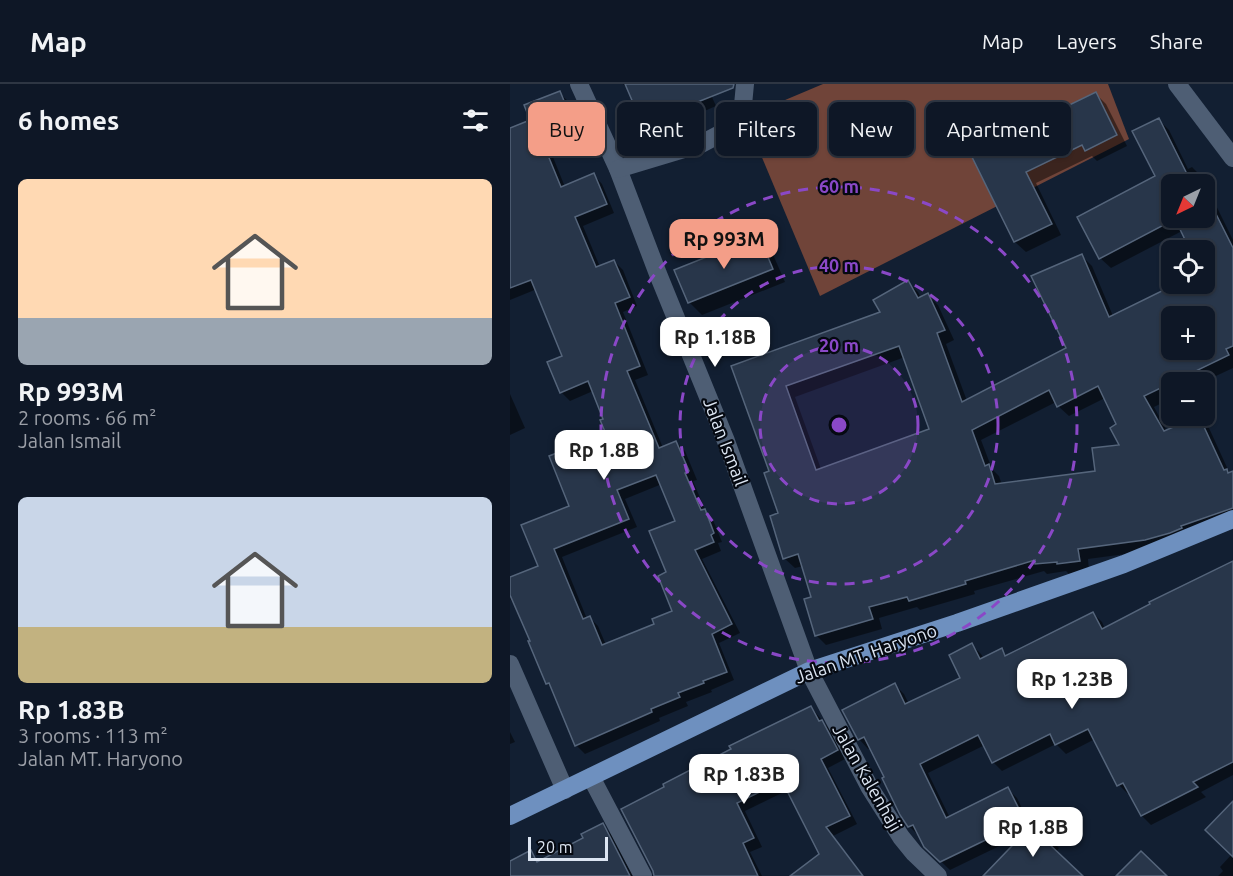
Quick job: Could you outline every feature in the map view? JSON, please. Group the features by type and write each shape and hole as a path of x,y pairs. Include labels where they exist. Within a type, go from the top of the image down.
{"main road":[{"name":"Jalan MT. Haryono","path":"510,816 809,670 1124,564 1233,519"}],"street":[{"name":"Jalan Ismail","path":"579,84 618,169 726,441 809,670"},
{"path":"618,169 701,144 720,134 734,121 743,105 745,84"},
{"path":"1177,84 1233,158"},
{"path":"510,664 565,790"},
{"name":"Jalan Kalenhaji","path":"809,670 870,788 901,837 938,876"},
{"path":"591,777 643,876"}],"shaded area":[{"path":"823,84 1108,84 1129,139 820,296 761,156 817,156 817,102 780,102"}],"building":[{"path":"625,84 734,84 733,88 698,102 633,102"},
{"path":"560,91 564,102 532,102"},
{"path":"1096,92 1117,135 1085,151 1082,145 1071,150 1071,104"},
{"path":"528,103 528,115 524,105"},
{"path":"1159,118 1187,174 1161,174 1161,226 1099,259 1077,217 1155,176 1132,131"},
{"path":"528,121 528,156 548,156 561,187 594,173 607,204 575,217 596,267 614,260 630,297 615,303 640,366 627,371 659,448 676,441 689,471 685,473 701,510 705,509 714,533 711,535 714,542 695,550 732,624 712,634 727,672 678,693 680,697 651,709 652,712 575,746 549,683 546,684 510,595 510,577 538,566 521,525 569,506 549,456 606,434 600,420 603,419 588,381 560,393 547,362 562,356 531,280 510,288 510,128","holes":["656,475 675,521 649,531 666,572 658,576 672,611 652,619 654,624 602,645 590,616 583,619 554,549 629,519 617,490"]},
{"path":"1059,156 1026,172 1052,224 1014,242 972,157"},
{"path":"1215,212 1233,248 1233,346 1226,349 1229,355 1194,372 1161,372 1161,388 1144,396 1164,431 1176,426 1204,426 1224,470 1227,469 1228,473 1233,471 1233,508 1181,526 1182,528 1170,533 1145,540 1078,549 1080,561 1035,564 1035,560 909,601 907,597 869,607 873,619 815,636 804,599 811,597 798,554 783,559 770,516 778,513 764,473 769,471 731,366 880,312 873,300 908,280 918,298 928,293 945,330 937,333 962,402 1066,348 1031,276 1082,254 1109,317 1161,291 1161,294 1215,294 1215,240 1185,240 1179,228 1215,228","holes":["899,346 929,429 816,470 786,386","1098,386 1116,424 1110,428 1119,445 1092,448 1095,471 995,484 989,464 985,466 972,430 1049,390 1057,407"]},
{"path":"759,236 773,269 688,303 674,270"},
{"path":"1233,561 1233,762 1193,782 1198,787 1141,816 1123,783 1117,786 1088,729 1055,745 1050,734 992,763 978,735 920,764 946,818 1008,787 1025,821 940,862 924,847 913,825 908,827 900,815 864,737 858,740 842,710 895,683 905,704 960,678 949,655 972,643 980,659 1002,648 1005,656 1093,612 1102,629 1150,604 1149,602"},
{"path":"811,706 819,721 822,720 838,750 821,759 850,816 826,827 863,876 790,876 819,854 782,781 737,803 754,838 743,843 758,876 654,876 621,809 664,787 663,784 731,749 729,746"},
{"path":"1233,801 1233,857 1205,830"},
{"path":"1035,822 1051,838 1047,842 1083,876 983,876"},
{"path":"603,823 630,876 510,876 510,861 531,850 537,862 583,838 581,834"},
{"path":"1141,851 1167,876 1116,876"}]}
